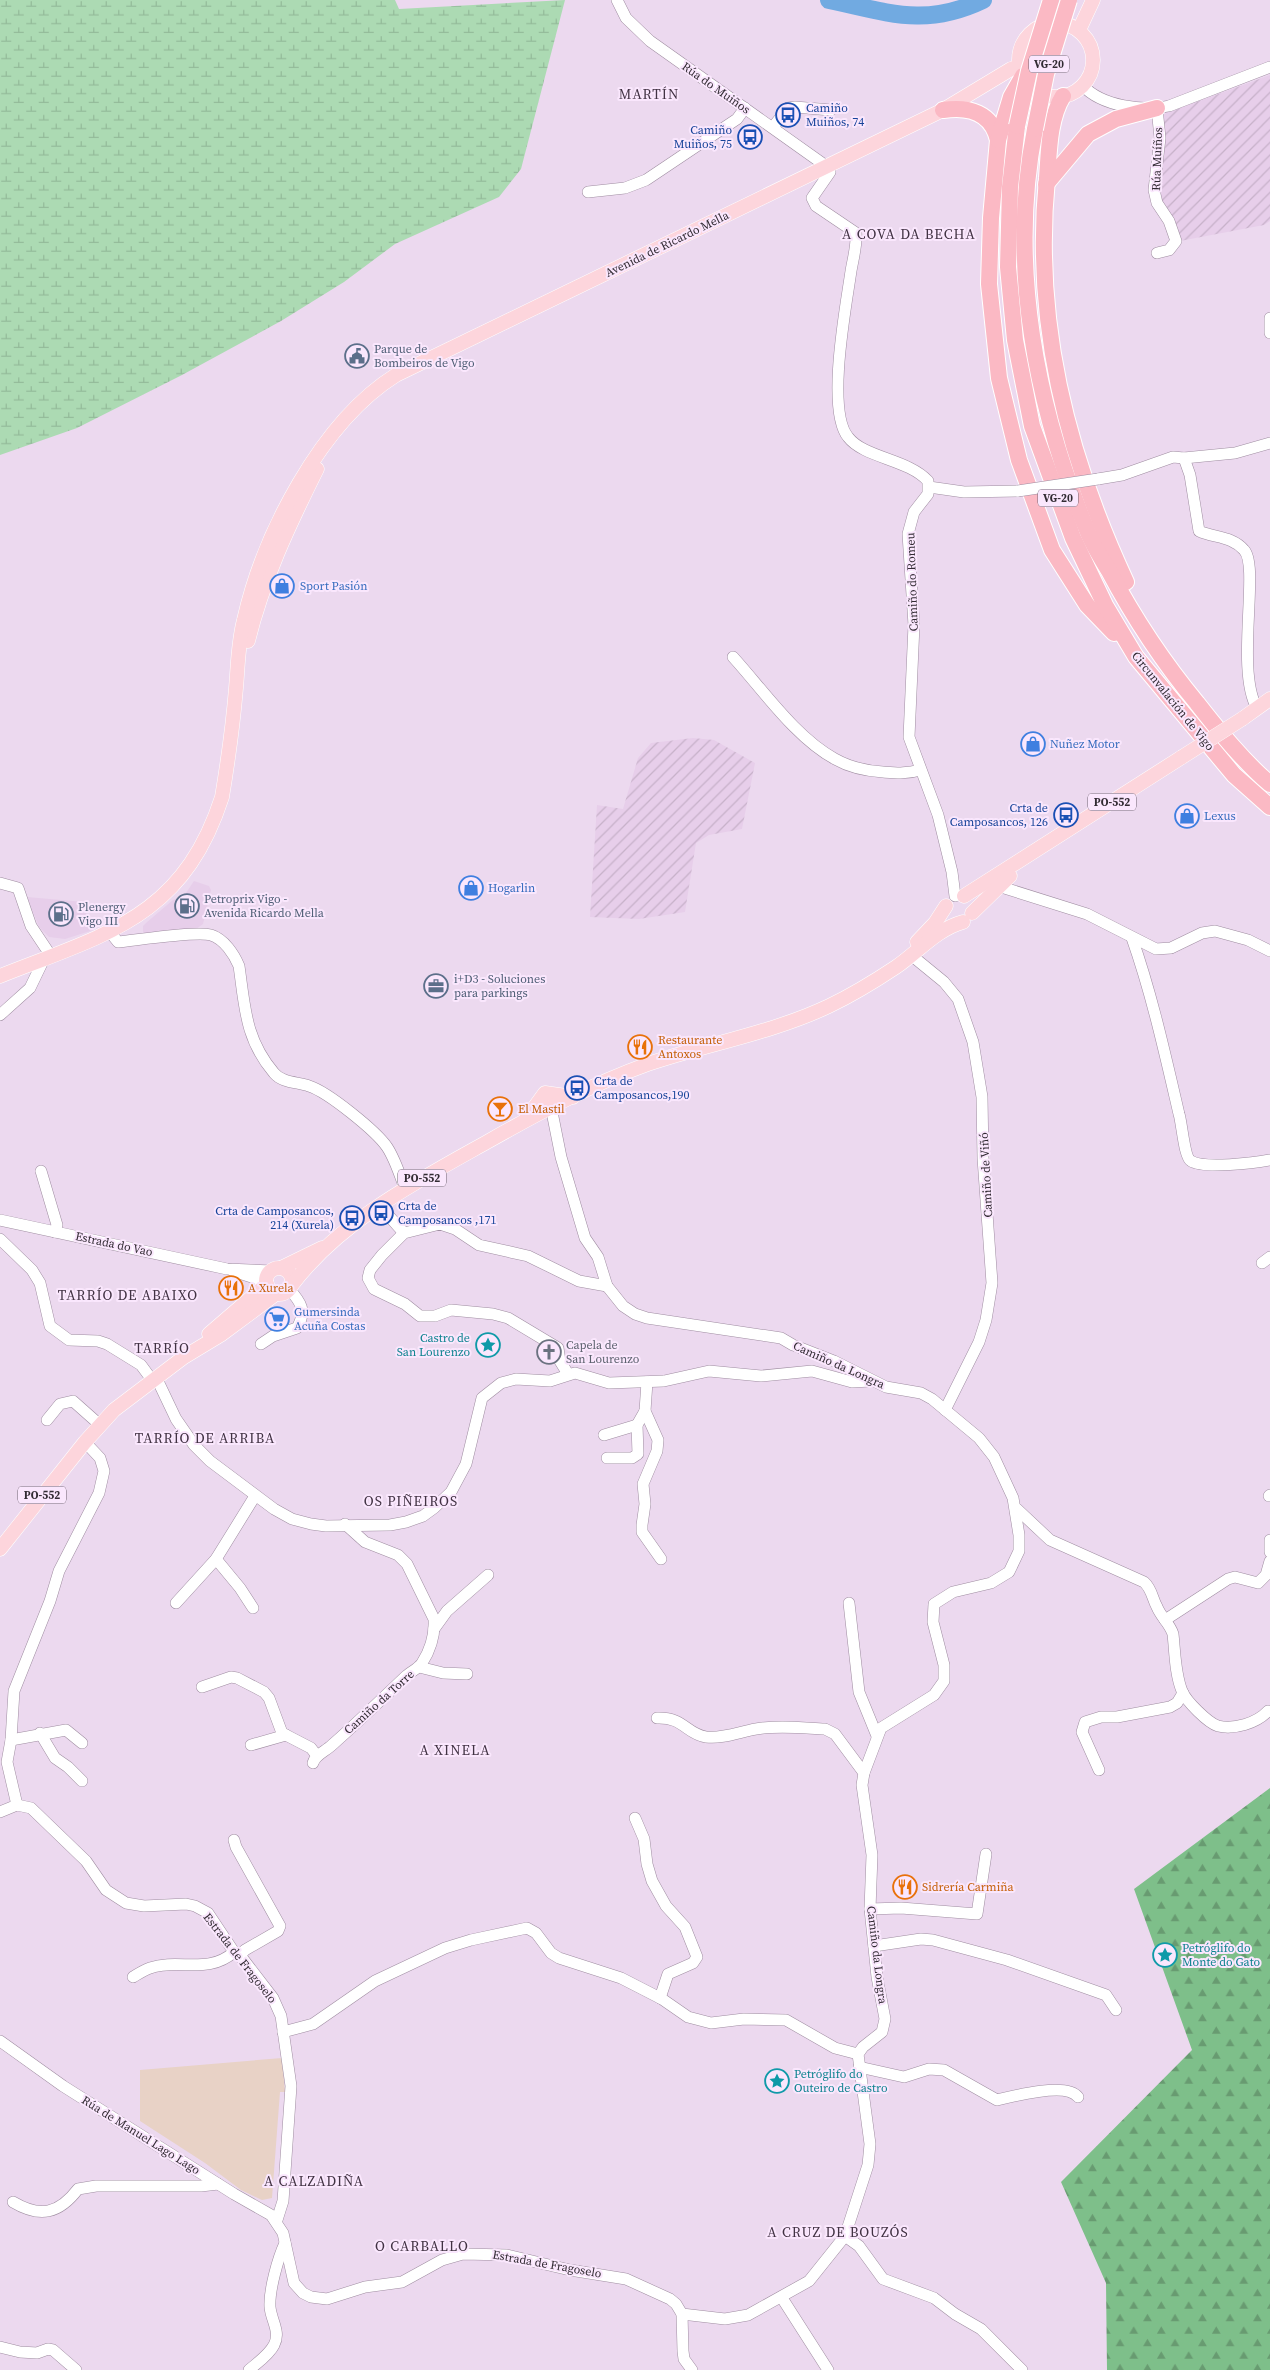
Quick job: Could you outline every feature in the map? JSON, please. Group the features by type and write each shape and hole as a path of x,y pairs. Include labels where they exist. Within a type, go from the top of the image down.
{"highway":[{"name":"Circunvalación de Vigo","path":"1051,0 1029,71 1017,126 1010,187 1008,267 1015,340 1022,384 1032,426 1073,538 1105,605 1136,657 1234,776 1270,807"},
{"name":"Circunvalación de Vigo","path":"1069,0 1046,74 1029,166 1025,239 1032,334 1041,389 1054,439 1090,536 1125,602 1175,677 1257,773 1270,784"},
{"path":"1022,71 1011,97 998,140 991,218 989,284 999,378 1019,460 1052,550 1087,605 1136,657"},
{"path":"1063,96 1054,122 1046,184 1043,268 1051,351 1062,405 1081,473 1108,543 1134,600 1172,662 1175,677"},
{"path":"1046,184 1088,134 1116,119 1157,108"},
{"path":"943,110 966,109 982,114 992,122 998,140"}],"main road":[{"path":"1079,30 1093,0"},
{"path":"1056,22 1064,23 1079,30 1089,42 1094,57 1091,72 1083,86 1063,96 1055,97 1040,93 1033,88 1022,71 1020,50 1023,43 1040,26 1056,22"},
{"name":"Avenida de Ricardo Mella","path":"0,976 110,932 142,913 162,898 180,878 204,842 222,797 237,686 251,613 266,551 296,490 316,456 351,412 369,394 396,375 943,110 1011,69 1022,71"},
{"name":"Avenida de Ricardo Mella","path":"251,613 329,441"},
{"path":"266,551 299,506"},
{"name":"PO-552","path":"875,978 907,951 955,900 1042,847 1270,701"},
{"name":"PO-552","path":"0,1548 100,1424 154,1378 222,1334 278,1282 405,1189 524,1121 548,1100 573,1097 646,1065 806,1016 843,999 911,955 949,926 968,918 1002,888 1042,847"},
{"path":"955,900 972,905 968,918 950,919 955,900"},
{"name":"PO-552","path":"184,1357 250,1297 278,1282 327,1246"}],"street":[{"name":"Rúa do Muiños","path":"617,0 626,18 639,31 826,166"},
{"path":"1083,86 1097,97 1110,101 1135,107 1157,108 1169,106 1270,67"},
{"path":"773,127 788,108 796,106 831,110"},
{"path":"588,192 625,188 646,180 737,119 745,108"},
{"name":"Rúa Muíños","path":"1157,108 1160,138 1154,190 1176,241 1169,250 1157,253"},
{"path":"826,166 830,172 812,198 816,206 853,230 856,237 838,384 838,405 844,430 847,437 856,444 914,469 928,481 929,487 964,492 1018,491 1098,480 1122,475 1165,459 1235,453 1270,442"},
{"path":"1270,318 1270,333"},
{"path":"1184,458 1190,475 1199,531 1225,538 1247,554 1250,588 1246,653 1250,697 1257,708"},
{"name":"Camiño do Romeu","path":"929,487 928,494 914,512 908,534 914,625 909,737 938,816 946,846 955,900"},
{"path":"733,657 802,734 833,758 845,764 878,771 909,774 920,770"},
{"path":"0,883 18,888 30,926 48,957 30,988 0,1015"},
{"path":"1002,888 1087,914 1132,938 1163,949 1171,948 1202,933 1215,932 1248,940 1270,951"},
{"path":"110,932 118,942 203,934 219,939 236,958 239,966 249,1032 254,1045 275,1074 283,1079 310,1086 326,1094 380,1139 387,1148 405,1189"},
{"path":"1132,938 1154,1008 1182,1123 1187,1156 1191,1161 1198,1163 1237,1165 1270,1160"},
{"name":"Camiño de Viñó","path":"911,955 944,982 958,999 973,1042 982,1097 983,1158 992,1283 986,1320 979,1342 945,1410"},
{"name":"Camiño da Longra","path":"548,1100 585,1238 598,1257 607,1286 623,1306 635,1314 647,1318 743,1333 770,1334 834,1361 886,1387 921,1393 945,1410 987,1447 994,1457 1016,1509 1019,1551 1009,1572 991,1583 953,1592 934,1604 932,1622 945,1674 941,1688 934,1695 881,1728 864,1773 863,1802 872,1855 870,1909 885,2028 863,2047 858,2054"},
{"path":"41,1172 57,1226 56,1232"},
{"path":"380,1206 404,1233"},
{"name":"Estrada do Vao","path":"0,1220 227,1269 278,1282"},
{"path":"568,1374 560,1361 558,1348 508,1318 470,1311 451,1310 435,1316 420,1316 405,1304 374,1289 368,1278 370,1270 404,1233 440,1224 455,1229 479,1245 528,1256 579,1281 607,1286"},
{"path":"0,1239 32,1270 40,1283 50,1326 69,1340 98,1341 107,1344 141,1365 154,1378 176,1418 194,1445 210,1461 255,1496 292,1519 311,1524 390,1525 422,1516 449,1495 459,1481 466,1464 482,1398 488,1391 501,1383 516,1379 550,1381 568,1374 590,1376 610,1383 647,1382 680,1378 698,1372 709,1371 761,1376 812,1371 852,1382 873,1381"},
{"name":"Estrada do Vao","path":"227,1269 250,1278 278,1282"},
{"path":"250,1278 252,1289 250,1297"},
{"path":"261,1344 272,1336 297,1328 304,1311 302,1305 278,1282"},
{"path":"607,1458 635,1457 639,1450 637,1425 645,1411 647,1382"},
{"path":"47,1420 60,1404 73,1401 100,1424"},
{"path":"645,1411 658,1440 657,1451 643,1484 645,1504 642,1532 661,1559"},
{"path":"604,1435 637,1425"},
{"path":"0,1812 17,1805 8,1762 14,1691 50,1601 59,1571 102,1482 104,1465 85,1442"},
{"path":"176,1603 216,1559 255,1496"},
{"path":"1016,1509 1026,1516 1041,1534 1050,1540 1144,1582 1149,1587 1157,1607 1171,1626 1178,1681 1183,1693 1195,1709 1218,1726 1247,1723 1262,1717 1268,1711"},
{"path":"345,1524 365,1542 398,1554 407,1564 434,1619 434,1628"},
{"path":"1270,1540 1270,1552"},
{"path":"216,1559 240,1588 253,1608"},
{"path":"1165,1620 1228,1579 1235,1577 1258,1583 1266,1575 1270,1561"},
{"path":"434,1628 447,1611 488,1575"},
{"path":"849,1603 859,1692 877,1736"},
{"name":"Camiño da Torre","path":"286,1735 311,1748 315,1759 369,1713 406,1676 419,1667 429,1651 434,1628"},
{"path":"419,1667 443,1673 467,1674"},
{"path":"202,1687 231,1677 237,1678 264,1692 269,1698 278,1724 286,1735 251,1745"},
{"path":"1098,1770 1082,1732 1085,1722 1101,1717 1117,1718 1170,1707 1177,1704 1183,1693"},
{"path":"658,1718 675,1719 692,1731 706,1737 735,1734 756,1729 825,1729 835,1734 864,1773"},
{"path":"11,1740 20,1740 40,1733 66,1730 82,1743"},
{"path":"40,1733 55,1758 68,1767 82,1781"},
{"name":"Estrada de Fragoselo","path":"17,1805 23,1805 37,1813 86,1861 96,1879 115,1896 135,1905 186,1904 202,1909 213,1918 236,1954 277,2006 291,2086 283,2201 279,2224 286,2243 294,2283 303,2293 318,2299 338,2297 365,2287 402,2282 452,2257 462,2254 495,2254 626,2279 670,2299 676,2304 682,2314"},
{"path":"635,1818 644,1839 647,1864 652,1881 666,1906 685,1927 696,1957 693,1963 668,1974 660,1998"},
{"path":"133,1977 156,1967 214,1964 245,1950 278,1931 280,1926 236,1847 234,1840"},
{"path":"870,1909 901,1908 977,1914 986,1854"},
{"path":"283,2032 313,2024 375,1981 445,1948 471,1940 527,1928 536,1933 551,1953 559,1958 612,1974 660,1998 688,2017 711,2023 744,2018 786,2020 835,2048 858,2054 867,2122 869,2158 852,2219 845,2236 809,2281 748,2316 737,2318 682,2314 685,2368"},
{"path":"874,1946 921,1939 932,1940 1006,1960 1106,1995 1116,2010"},
{"name":"Rúa de Manuel Lago Lago","path":"0,2041 63,2086 218,2184 266,2211 279,2224"},
{"path":"859,2068 904,2077 930,2069 944,2070 997,2100 1037,2091 1071,2092 1078,2097"},
{"path":"13,2202 27,2210 46,2212 67,2203 78,2189 96,2186 201,2186 218,2184"},
{"path":"845,2236 859,2246 883,2279 934,2298 955,2314 981,2329 1022,2370"},
{"path":"249,2370 275,2345 277,2334 270,2307 280,2254 286,2243"},
{"path":"782,2298 828,2370"},
{"path":"0,2347 28,2353 53,2350 76,2370"}],"shaded area":[{"path":"1270,75 1270,221 1264,225 1180,241 1160,202 1157,174 1162,152 1164,114"},
{"path":"693,738 714,740 755,763 742,829 709,835 696,843 685,912 639,919 590,917 597,805 623,809 638,758 651,743"},
{"name":"Petroprix Vigo - Avenida Ricardo Mella","path":"194,881 209,886 211,890 203,924 196,929 146,934 143,932 143,926 173,900 184,896"},
{"name":"Plenergy Vigo III","path":"27,897 84,902 90,931 65,939 49,937 39,927"},
{"path":"282,2058 285,2092 280,2092 272,2198 262,2200 241,2190 205,2163 140,2121 140,2070"}],"green space":[{"path":"0,0 395,0 399,9 565,0 521,169 499,197 395,244 344,282 281,321 182,375 77,428 0,455"},
{"path":"1270,1788 1270,2370 1107,2370 1106,2283 1061,2182 1192,2050 1134,1889"}],"waterway":[{"path":"829,0 906,15 943,13 962,9 983,0"}],"place":[{"name":"Camiño Muiños, 74","path":"788,115"},
{"name":"Camiño Muiños, 75","path":"750,137"},
{"name":"Parque de Bombeiros de Vigo","path":"357,356"},
{"name":"Sport Pasión","path":"282,586"},
{"name":"Nuñez Motor","path":"1033,744"},
{"name":"Crta de Camposancos, 126","path":"1066,815"},
{"name":"Lexus","path":"1187,816"},
{"name":"Hogarlin","path":"471,888"},
{"name":"Petroprix Vigo - Avenida Ricardo Mella","path":"187,906"},
{"name":"Plenergy Vigo III","path":"61,914"},
{"name":"i+D3 - Soluciones para parkings","path":"436,986"},
{"name":"Restaurante Antoxos","path":"640,1047"},
{"name":"Crta de Camposancos,190","path":"577,1088"},
{"name":"El Mastil","path":"500,1109"},
{"name":"Crta de Camposancos ,171","path":"381,1213"},
{"name":"Crta de Camposancos, 214 (Xurela)","path":"352,1218"},
{"name":"A Xurela","path":"231,1288"},
{"name":"Gumersinda Acuña Costas","path":"277,1319"},
{"name":"Castro de San Lourenzo","path":"488,1345"},
{"name":"Capela de San Lourenzo","path":"549,1352"},
{"name":"Sidrería Carmiña","path":"905,1887"},
{"name":"Petróglifo do Monte do Gato","path":"1165,1955"},
{"name":"Petróglifo do Outeiro de Castro","path":"777,2081"}],"district":[{"name":"MARTÍN","path":"649,94"},
{"name":"A COVA DA BECHA","path":"909,234"},
{"name":"TARRÍO DE ABAIXO","path":"128,1295"},
{"name":"TARRÍO","path":"162,1348"},
{"name":"TARRÍO DE ARRIBA","path":"205,1438"},
{"name":"OS PIÑEIROS","path":"411,1501"},
{"name":"A XINELA","path":"455,1750"},
{"name":"A CALZADIÑA","path":"314,2181"},
{"name":"A CRUZ DE BOUZÓS","path":"838,2232"},
{"name":"O CARBALLO","path":"422,2246"}]}
